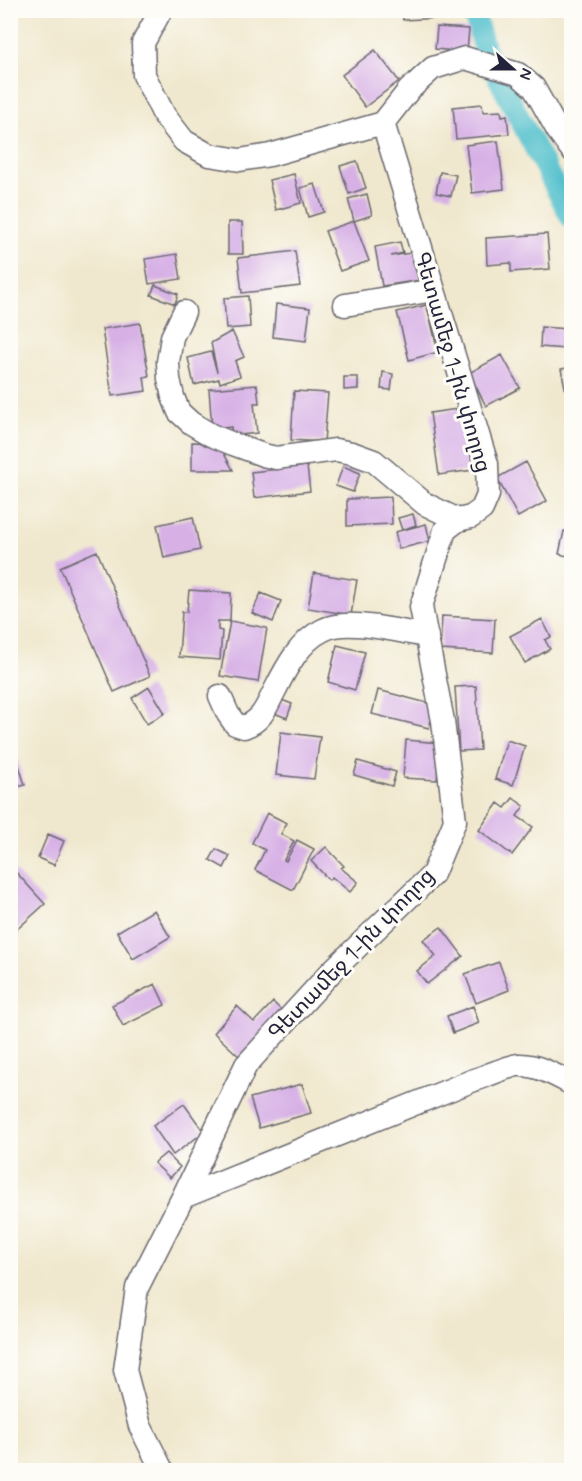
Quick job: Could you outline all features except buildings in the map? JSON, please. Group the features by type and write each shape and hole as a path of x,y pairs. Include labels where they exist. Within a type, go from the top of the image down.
{"street":[{"path":"161,10 143,43 144,75 164,115 184,141 209,155 240,160 270,155 383,123 410,90 434,68 465,58 518,74 534,88 558,131 572,150"},
{"name":"Գետամեջ 1-ին փողոց","path":"162,1470 140,1426 125,1370 137,1288 246,1065 333,970 433,874 455,821 443,721 421,607 445,530 458,520 471,517 482,509 488,495 487,464 383,123"},
{"path":"345,305 434,290"},
{"path":"184,312 172,336 168,362 169,379 179,412 191,423 211,435 276,458 336,450 352,453 374,461 425,504 458,520"},
{"path":"220,696 235,724 244,727 254,723 262,716 302,645 322,630 341,624 427,636"},
{"path":"183,1197 518,1064 538,1068 572,1084"}],"waterway":[{"path":"473,10 486,54 572,219"}]}
